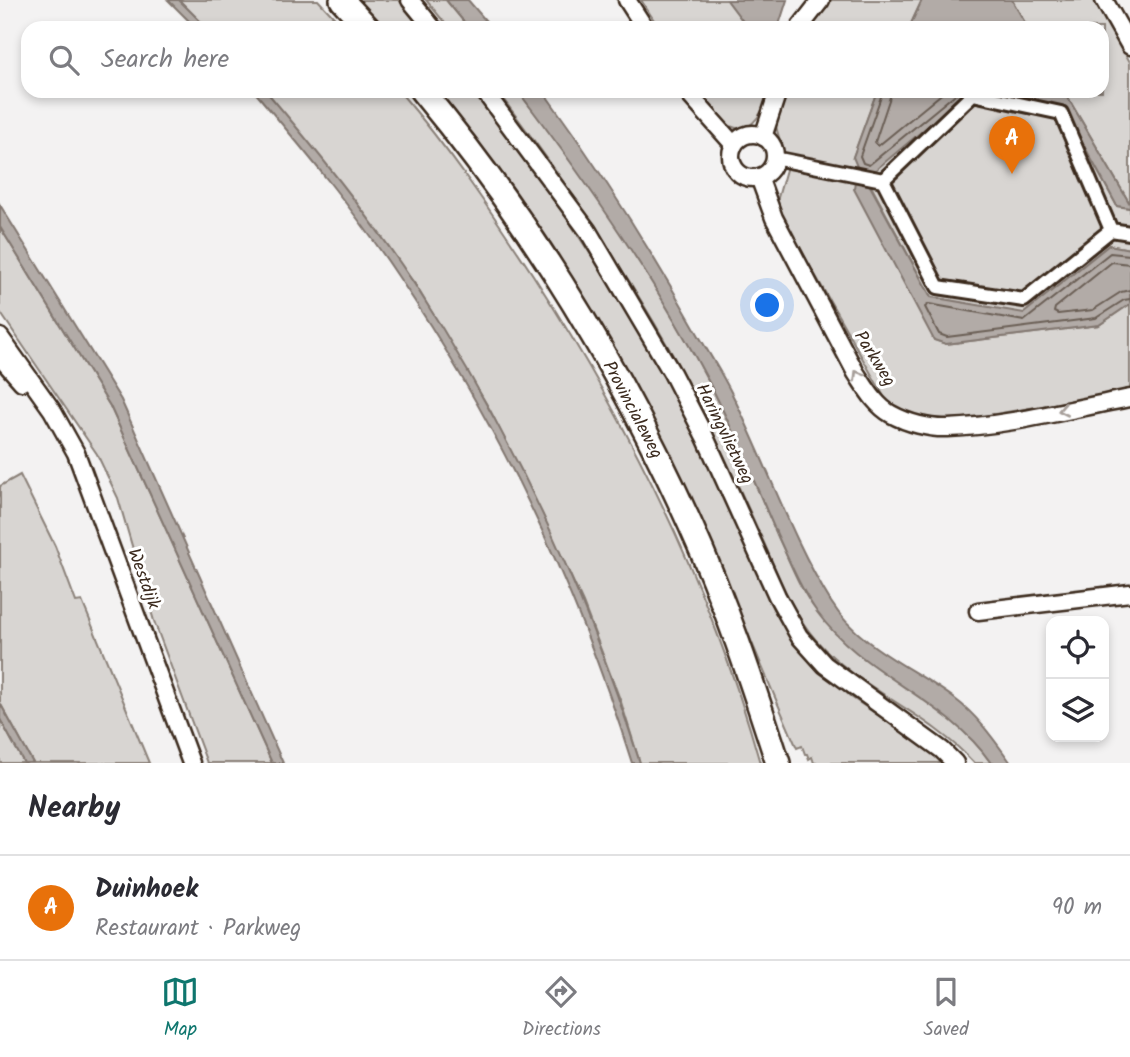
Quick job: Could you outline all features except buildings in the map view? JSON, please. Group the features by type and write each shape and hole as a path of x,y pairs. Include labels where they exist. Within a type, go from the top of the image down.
{"main road":[{"path":"342,0 362,21"},
{"name":"Provincialeweg","path":"427,98 523,227 566,292 620,384 690,525 750,676 778,763"}],"street":[{"path":"410,0 427,21"},
{"path":"627,0 640,21"},
{"path":"801,21 807,0"},
{"path":"804,21 821,0"},
{"path":"1104,0 1130,46"},
{"name":"Haringvlietweg","path":"489,98 588,231 672,373 705,437 777,596 799,636 825,666 942,750 955,763"},
{"path":"692,98 734,145"},
{"path":"763,137 776,98"},
{"path":"883,180 969,98"},
{"path":"992,98 1061,113 1111,230"},
{"path":"750,134 763,137 772,145 774,158 769,170 759,177 746,177 736,169 731,158 734,145 750,134"},
{"path":"774,158 883,180"},
{"name":"Parkweg","path":"759,177 774,218 856,373 871,396 890,414 915,424 946,429 990,424 1130,398"},
{"path":"883,180 938,287 1024,300 1111,230 1130,233"},
{"path":"0,337 52,410"},
{"path":"0,357 52,410"},
{"name":"Westdijk","path":"52,410 76,453 191,763"},
{"path":"978,611 1130,593"}],"shaded area":[{"path":"179,0 318,0 338,21 200,21"},
{"path":"358,0 399,0 416,21 378,21"},
{"path":"426,0 446,0 463,21 443,21"},
{"path":"641,0 727,0 743,21 654,21"},
{"path":"830,0 922,0 912,21 816,21"},
{"path":"1012,0 1094,0 1106,21 1024,21"},
{"path":"1109,26 1130,62 1130,204 1068,98 1109,98"},
{"path":"271,98 405,98 452,158 569,332 635,450 665,510 718,634 760,763 640,763 621,702 583,603 542,514 490,410 415,284"},
{"path":"442,98 478,98 593,258 661,371 728,502 773,609 801,652 851,697 944,763 814,763 812,757 809,759 805,754 802,746 797,748 709,540 653,420 598,322 504,181"},
{"path":"502,98 523,98 598,200 672,314 715,394 796,576 816,610 858,652 952,721 973,740 991,763 974,763 937,730 834,658 806,628 784,588 696,398 652,318 578,202"},
{"path":"706,98 767,98 758,117 746,127 730,126"},
{"path":"784,98 874,98 853,157 958,98 1007,98 1064,109 1117,206 1130,208 1130,249 1109,245 1024,314 931,297 870,184 934,340 946,344 1099,325 1130,304 1130,391 942,423 920,422 890,407 779,211 777,201 787,166 775,123"},
{"path":"0,227 110,406 272,763 207,763 154,621 118,498 97,454 0,312"},
{"path":"20,475 55,546 76,602 82,601 149,763 33,763 0,703 0,486"},
{"path":"0,719 24,763 0,763"}],"water":[{"path":"168,0 179,0 200,21 189,21"},
{"path":"446,0 468,0 486,21 463,21"},
{"path":"727,0 787,0 780,21 743,21"},
{"path":"922,0 1012,0 1024,21 912,21"},
{"path":"260,98 272,98 362,210 415,285 483,398 544,516 571,577 619,700 640,763 632,763 587,635 533,511 470,391 398,276 310,158"},
{"path":"523,98 548,98 641,236 727,384 803,551 831,602 856,632 971,713 1011,763 991,763 972,740 951,721 857,653 817,612 793,568 723,410 693,352 647,275"},
{"path":"874,98 962,98 872,173 858,169 853,157"},
{"path":"1008,98 1068,98 1130,208 1117,206 1064,109"},
{"path":"855,180 869,184 931,297 1024,313 1109,245 1130,249 1130,304 1099,325 946,344 934,340 854,189"},
{"path":"0,205 121,400 283,763 272,763 110,406 0,227"},
{"path":"0,703 33,763 24,763 0,719"}],"place":[{"name":"Duinhoek","path":"1012,174"}]}
